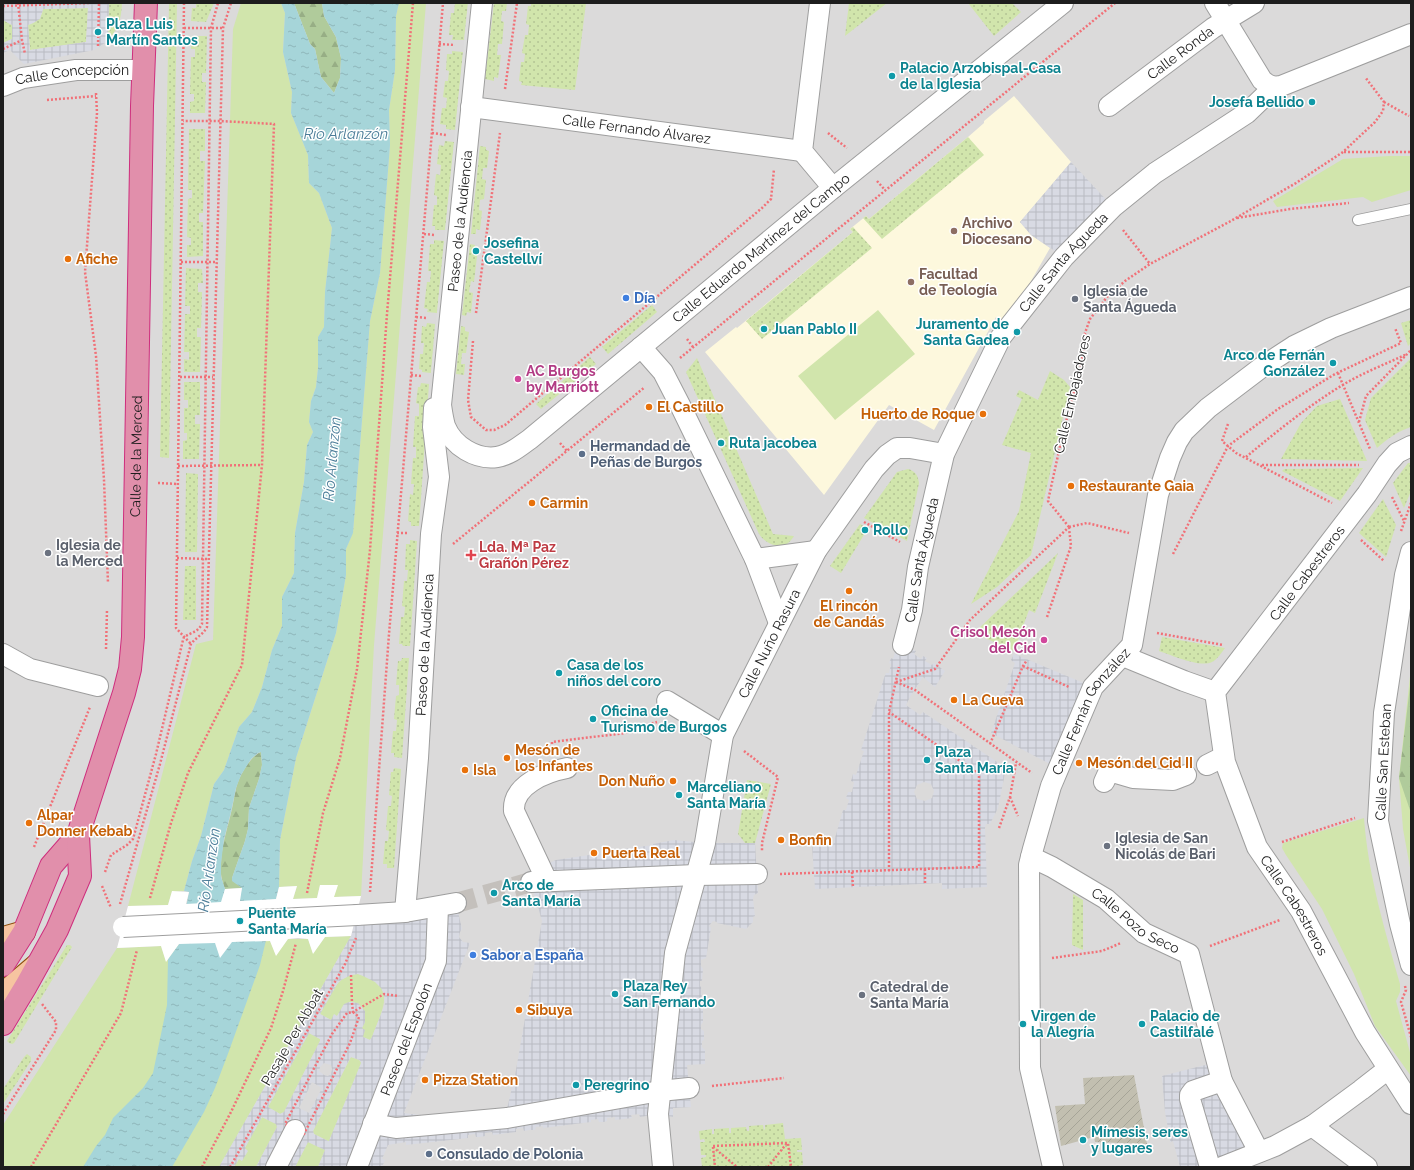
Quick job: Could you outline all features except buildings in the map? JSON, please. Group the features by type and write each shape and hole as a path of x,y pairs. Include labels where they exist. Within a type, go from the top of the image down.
{"highway":[{"name":"Calle de la Merced","path":"3,1024 39,964 57,930 80,876 78,835 124,694 130,669 133,637 142,106 146,3"},
{"name":"Calle de la Merced","path":"3,965 24,932 51,866 78,835"}],"main road":[{"path":"3,938 24,932"},
{"path":"3,994 39,964"}],"street":[{"name":"Paseo de la Audiencia","path":"451,438 445,425 441,405 482,3"},
{"path":"820,3 802,150 833,188"},
{"name":"Calle Eduardo Martínez del Campo","path":"451,438 458,445 474,454 498,457 514,450 530,439 833,188 1063,3"},
{"name":"Calle Ronda","path":"1109,106 1220,11 1254,3"},
{"path":"1220,11 1262,80 1274,87"},
{"name":"Calle Santa Águeda","path":"903,645 912,610 918,567 944,454 1000,337 1064,257 1119,202 1155,173 1248,113 1274,87 1281,86 1411,34"},
{"name":"Calle Concepción","path":"3,86 23,78 76,70 144,70"},
{"name":"Calle Fernando Álvarez","path":"471,107 802,150"},
{"name":"Calle Fernán González","path":"1052,1167 1030,1068 1031,960 1029,865 1051,786 1093,688 1132,645 1158,495 1176,442 1184,431 1208,408 1262,367 1294,346 1331,328 1411,297"},
{"path":"641,347 663,372 669,383 755,559 779,623"},
{"name":"Paseo de la Audiencia","path":"405,912 418,758 431,534 439,477 433,427 436,377"},
{"name":"Calle Nuño Rasura","path":"696,875 704,843 723,735 816,551 874,469 887,455 897,448 910,448 944,454"},
{"name":"Calle Cabestreros","path":"1406,450 1387,464 1367,494 1215,692 1215,761 1245,818 1258,849 1301,912 1365,1032 1381,1074 1411,1104"},
{"path":"755,559 816,551"},
{"name":"Calle San Esteban","path":"1411,555 1405,575 1384,713 1378,821 1400,924 1411,965"},
{"path":"3,654 30,669 98,686"},
{"path":"1123,656 1215,692"},
{"path":"667,701 723,735"},
{"path":"560,770 530,783 522,789 518,794 514,806 514,811 539,881 760,874"},
{"path":"1104,782 1109,771 1133,778 1173,780 1186,775"},
{"name":"Calle Pozo Seco","path":"1031,858 1052,867 1106,899 1144,933 1189,954 1222,1081 1259,1152"},
{"path":"663,1167 658,1114 660,1091 676,953 696,875"},
{"name":"Paseo del Espolón","path":"118,920 405,912 447,905 436,961 357,1167"},
{"path":"1222,1167 1275,1146 1312,1126 1381,1074"},
{"path":"1210,1167 1190,1095 1193,1091 1222,1081"},
{"path":"373,1124 396,1128 507,1118 660,1091 698,1087"},
{"path":"1312,1126 1367,1167"},
{"path":"276,1167 295,1130"}],"lane":[{"path":"1358,220 1411,209"}],"path":[{"path":"3,6 18,4 89,3"},
{"path":"92,45 99,43 99,3"},
{"path":"184,3 176,628 191,644"},
{"path":"184,636 200,628 202,624 211,28 218,3"},
{"path":"120,906 160,764 191,644 196,637 204,633 207,627 222,28 231,3"},
{"path":"307,893 323,813 340,758 357,669 370,550 387,314 413,3"},
{"name":"Pasaje Per Abbat","path":"230,1167 345,964 372,884 389,634 443,3"},
{"path":"505,93 517,3"},
{"path":"679,359 1115,3"},
{"path":"18,4 26,60"},
{"path":"184,28 222,28"},
{"path":"3,48 22,40"},
{"path":"439,44 457,46"},
{"path":"1361,71 1384,102 1409,116"},
{"path":"46,100 96,96 98,113 85,272 96,356 104,480 108,590"},
{"path":"1235,218 1296,183 1344,152 1375,122 1383,111 1384,102"},
{"path":"150,898 171,823 188,773 242,665 262,465 274,124 220,121 183,121"},
{"path":"475,316 501,126"},
{"path":"1344,152 1411,152"},
{"path":"473,334 468,400 471,417 486,430 494,430 505,425 762,208 771,199 774,169"},
{"name":"Calle Embajadores","path":"1068,527 1048,501 1062,436 1084,350 1085,333 1090,319 1108,297 1125,281 1150,264 1235,218 1290,209 1360,202 1379,216"},
{"path":"1122,229 1150,264"},
{"path":"181,262 216,262"},
{"path":"1171,557 1228,446 1278,409 1338,373 1401,343 1394,324"},
{"path":"1359,422 1366,396 1411,350"},
{"path":"1246,457 1284,425 1343,385 1407,354"},
{"path":"1338,373 1372,451"},
{"path":"180,377 213,377"},
{"path":"450,545 454,544 649,384"},
{"path":"1232,419 1227,425 1222,441 1236,453 1333,503"},
{"path":"178,466 262,465"},
{"path":"1260,465 1362,465"},
{"path":"1390,492 1404,522 1411,503"},
{"path":"896,682 935,669 970,620 1068,527 1087,523 1135,534"},
{"path":"1047,617 1071,546 1068,527"},
{"path":"874,528 899,541"},
{"path":"1360,540 1384,561"},
{"path":"177,558 208,559"},
{"path":"106,651 108,605"},
{"path":"1153,632 1224,645"},
{"path":"103,878 111,855 127,845 133,839 156,754 184,636"},
{"path":"990,744 1026,660"},
{"path":"1023,666 1070,687"},
{"path":"896,682 915,690 1016,763 1051,786"},
{"path":"889,871 888,712 896,682"},
{"path":"32,850 98,686"},
{"path":"723,735 778,777 762,843 760,874 979,867 979,774 888,712"},
{"path":"560,770 552,742 625,733 632,729"},
{"path":"999,828 1010,797 1016,763"},
{"path":"1010,797 1016,810"},
{"path":"1258,849 1356,817"},
{"path":"925,869 925,883"},
{"path":"852,872 853,887"},
{"path":"99,890 101,884 118,920"},
{"path":"1189,954 1301,912"},
{"path":"202,1167 231,1112 271,1028 296,943"},
{"path":"31,1167 121,1013 137,950"},
{"path":"1031,960 1102,951"},
{"path":"351,975 353,1012 358,1017 350,1043 304,1134 285,1124 332,1034 348,1013 353,1012 384,994 421,1000"},
{"path":"3,1114 56,1030 56,1022 40,1002"},
{"path":"698,1087 784,1078"},
{"path":"713,1146 788,1143"},
{"path":"768,1167 788,1143"},
{"path":"788,1143 791,1167"},
{"path":"713,1146 715,1167"},
{"path":"713,1146 737,1167"}],"shaded area":[{"path":"3,3 1411,3 1411,1167 3,1167"},
{"name":"Plaza Luis Martín Santos","path":"3,3 109,3 108,41 94,50 24,64 10,50 3,53 3,43 12,39 12,25 3,20","holes":["88,8 86,42 30,50 28,25 40,19 43,9"]},
{"path":"468,3 476,3 438,373 431,373"},
{"name":"Facultad de Teología","path":"1014,96 1071,162 1020,222 1031,235 1050,248 1007,323 996,317 934,430 889,405 824,495 705,352 736,327 737,328 853,232 850,229 866,216 869,219 968,137 984,123 984,121"},
{"path":"1071,162 1113,207 1064,257 1031,235 1020,222"},
{"name":"Plaza Santa María","path":"903,645 916,651 914,654 921,659 923,656 927,658 925,661 932,665 934,663 945,671 935,687 923,677 906,705 920,715 923,712 1006,768 998,808 990,824 986,824 985,828 987,887 942,889 942,883 815,889 812,845 833,845 843,810 846,810 849,800 846,798 848,792 852,792 854,782 851,781 853,774 856,775 864,751 861,750 884,678 886,673 889,673 891,664 889,663 891,658 893,659 896,649","holes":["924,782 931,784 934,791 932,798 925,801 917,799 914,792 917,785"]},
{"path":"1014,654 1086,684 1050,764 991,733 1015,663 1011,660"},
{"name":"Plaza Rey San Fernando","path":"674,840 705,843 755,843 758,893 754,895 753,899 755,916 753,917 753,922 746,929 713,921 709,926 711,928 706,958 701,960 701,966 703,969 702,981 700,981 702,1001 700,1003 700,1008 703,1010 703,1022 701,1029 704,1031 702,1047 705,1050 705,1064 687,1065 691,1107 673,1108 673,1117 658,1114 640,1117 639,1114 631,1115 632,1118 615,1120 615,1117 607,1118 607,1121 604,1122 599,1122 598,1119 591,1120 591,1122 543,1128 543,1126 536,1127 535,1130 524,1131 523,1128 516,1129 516,1132 493,1135 492,1132 485,1133 485,1136 480,1137 476,1137 475,1134 468,1135 468,1138 406,1145 406,1142 388,1145 382,1159 385,1160 382,1167 318,1167 325,1150 308,1142 295,1167 256,1167 277,1127 276,1124 262,1117 245,1148 248,1151 242,1161 239,1159 234,1167 219,1167 351,936 357,915 456,903 462,929 459,937 463,942 470,943 404,1113 427,1116 507,1109 516,1070 542,921 528,872 556,860 589,855 591,856 596,855 597,853 609,853 610,851 616,850 618,852 623,851 623,849","holes":["358,974 375,982 384,994 385,1004 370,1040 363,1037 365,1030 362,1028 365,1022 365,1011 358,1003 349,1002 344,1004 337,1016 334,1014 331,1020 320,1014 339,981 351,975","309,1033 320,1039 284,1112 280,1114 268,1107","350,1058 360,1060 361,1063 329,1141 314,1134 313,1131","324,1063 331,1065 331,1073 328,1076 324,1075 319,1071 320,1067","312,1082 322,1088 309,1113 299,1108"]},
{"path":"1222,1058 1261,1135 1267,1159 1245,1167 1180,1167 1173,1141 1170,1142 1165,1112 1162,1076 1213,1063"},
{"path":"1134,1075 1147,1144 1095,1142 1094,1137 1061,1146 1055,1106 1085,1104 1083,1078"}],"green space":[{"path":"109,3 122,3 119,23 115,32 108,41"},
{"path":"169,3 177,3 169,458 160,457"},
{"path":"196,3 214,3 206,22 191,21 192,8 196,8"},
{"path":"241,3 281,3 285,13 283,52 292,92 291,113 308,155 309,183 319,193 332,228 325,292 324,327 318,337 318,368 316,387 311,401 309,422 313,432 307,445 304,482 295,533 294,573 282,597 282,626 272,650 262,687 252,712 239,727 224,770 214,784 201,836 192,861 184,891 172,892 168,905 128,906 196,644 213,640 233,29"},
{"path":"294,3 322,3 324,16 336,37 341,58 340,78 334,93 321,77 315,49 310,44"},
{"path":"399,3 426,3 374,645 361,896 334,897 320,885 317,898 293,899 297,886 279,887 280,840 296,758 336,633 346,575 346,549 353,532 370,321 380,273 390,145 389,110 395,70 396,16"},
{"path":"455,3 468,3 464,40 452,40 453,35 449,35 451,13 454,13"},
{"path":"494,3 507,3 506,11 502,11 501,21 504,22 502,44 498,44 497,55 501,55 498,78 494,77 494,81 485,79"},
{"path":"531,3 586,3 575,90 521,85 522,82 519,81 521,62 524,62 525,54 522,53 525,35 528,35 529,25 526,24 528,6 531,6"},
{"path":"849,3 887,3 845,36"},
{"path":"968,3 1012,3 1021,12 994,36"},
{"path":"88,8 86,42 30,50 28,25 34,23 38,19 43,9"},
{"path":"3,20 12,25 12,39 3,43"},
{"path":"191,36 207,36 206,73 202,73 202,82 206,82 205,113 190,113 190,102 194,101 194,94 190,94 191,57 195,57 195,49 191,49"},
{"path":"452,51 463,52 455,130 446,129 446,125 440,124 442,108 446,108 447,98 443,97 445,81 448,81 449,71 446,70 447,54 452,54"},
{"path":"189,129 205,129 205,151 200,151 200,161 205,161 203,213 199,213 199,222 203,222 203,256 187,257 187,245 191,245 191,238 187,237 188,199 192,198 192,190 188,190"},
{"path":"968,137 984,155 882,239 863,218 866,216 869,219"},
{"path":"445,141 454,142 445,230 435,230 435,226 432,226 434,205 437,205 437,196 434,195 436,174 440,175 441,165 437,164 439,145 444,146"},
{"path":"480,146 486,147 486,150 489,151 487,168 483,168 482,179 486,180 484,199 480,200 479,210 482,211 480,230 476,229 476,234 471,234"},
{"path":"1411,156 1411,190 1372,202 1363,197 1277,207 1273,201 1343,159"},
{"path":"853,227 872,248 762,339 746,321 853,232 850,229"},
{"path":"434,240 444,241 437,313 427,312 428,309 424,308 427,282 430,282 431,271 428,271 430,244 434,244"},
{"path":"470,244 475,245 475,248 478,248 474,282 471,281 469,292 473,293 471,313 467,312 466,316 462,315"},
{"path":"186,268 202,269 203,283 198,283 198,292 202,292 201,328 197,328 197,337 201,337 200,372 184,372 184,359 189,360 189,352 184,352 185,314 190,314 190,306 185,306"},
{"path":"652,305 657,312 608,354 602,347"},
{"path":"878,310 915,354 835,420 798,376"},
{"path":"1411,320 1411,343 1408,346 1401,323"},
{"path":"427,323 435,324 431,373 422,372 422,370 419,369 420,354 423,354 424,343 421,343 422,326 426,327"},
{"path":"461,326 465,327 465,331 469,332 466,353 462,353 461,364 465,364 464,375 456,374"},
{"path":"590,357 596,364 541,409 536,404"},
{"path":"697,358 773,534 794,536 785,545 777,546 770,544 759,534 686,372"},
{"path":"1411,358 1411,427 1393,436 1377,448 1365,420 1371,398"},
{"path":"1050,371 1064,380 1070,387 1031,555 997,587 971,604 1019,511 1031,453 1002,445 1022,399 1016,396 1019,390 1038,400"},
{"path":"184,382 200,382 200,415 195,415 195,424 200,424 199,459 183,459 183,441 187,440 187,433 184,433 184,408 188,408 188,400 184,400"},
{"path":"421,383 429,384 419,526 411,526 411,522 408,521 410,494 413,495 414,484 411,484 413,458 416,458 416,447 413,447 415,416 419,416 419,404 416,403 418,387 420,387"},
{"path":"1340,399 1367,461 1281,459 1301,423 1317,406"},
{"path":"1408,463 1411,463 1411,491 1404,508 1393,483"},
{"path":"1363,468 1340,501 1282,471 1284,469"},
{"path":"908,469 916,474 919,483 907,541 864,518 897,472"},
{"path":"186,473 198,474 197,552 185,552"},
{"path":"1383,499 1396,525 1386,557 1359,533"},
{"path":"860,524 868,528 841,573 830,566"},
{"path":"410,540 417,541 410,646 403,646 402,644 399,644 401,617 404,617 405,607 402,606 404,581 407,581 408,570 405,570 406,544 410,544"},
{"path":"1058,553 1035,613 1029,610 1014,651 974,633"},
{"path":"185,566 196,566 196,620 183,620"},
{"path":"1162,637 1225,648 1218,658 1212,662 1193,662 1159,651"},
{"path":"402,658 409,658 402,758 394,757 394,753 391,753 393,731 396,731 397,720 394,719 396,696 399,695 399,685 396,685 398,661 401,661"},
{"path":"1411,667 1411,873 1403,829 1399,778"},
{"path":"1411,678 1411,813 1399,778"},
{"path":"261,752 262,765 249,808 248,829 232,878 233,881 242,888 225,889 222,880 221,858 237,784 249,763 257,754"},
{"path":"394,768 401,769 394,868 387,868 387,864 383,864 385,841 388,841 389,831 386,830 388,806 391,806 392,796 389,795 391,772 393,772"},
{"path":"747,780 771,784 755,843 745,843 738,834"},
{"path":"1364,818 1373,881 1400,984 1400,992 1396,1001 1411,1056 1411,1076 1375,1026 1354,974 1322,909 1282,848 1283,843"},
{"path":"1073,894 1083,900 1083,950 1072,945"},
{"path":"351,936 219,1167 3,1167 3,1125 117,948 161,946 166,961 179,944 270,941 276,955 288,939 308,939 313,953 325,937"},
{"path":"67,945 72,947 14,1043 9,1043 7,1041"},
{"path":"358,974 371,979 379,985 383,992 383,1009 370,1040 363,1037 362,1028 365,1022 354,1002 350,1002 337,1016 331,1020 320,1014 334,988 344,978 350,975"},
{"path":"309,1033 320,1039 320,1041 284,1112 280,1114 268,1107"},
{"path":"27,1054 31,1057 31,1061 3,1104 3,1089"},
{"path":"351,1057 362,1063 328,1141 314,1134 313,1131"},
{"path":"262,1117 276,1124 277,1127 256,1167 234,1167 239,1158 242,1161 244,1149"},
{"path":"783,1123 785,1139 801,1138 802,1150 797,1150 797,1152 802,1152 803,1165 798,1167 702,1167 701,1158 706,1157 706,1155 701,1155 700,1142 705,1142 704,1139 700,1140 699,1131 712,1129 712,1134 714,1134 714,1129 729,1128 729,1133 731,1133 731,1128 746,1127 747,1131 749,1131 749,1126 763,1125 764,1130 765,1125"},
{"path":"308,1142 325,1150 318,1167 295,1167"}],"water":[{"name":"Río Arlanzón","path":"281,3 294,3 310,44 315,49 321,77 334,93 340,78 341,58 336,37 324,16 322,3 399,3 396,16 395,70 389,110 390,145 380,273 370,321 353,533 346,549 346,575 336,633 296,758 280,840 279,887 260,965 215,1088 204,1112 172,1167 83,1167 105,1135 113,1118 143,1088 153,1073 167,1005 168,959 179,944 189,892 184,891 192,861 201,836 214,784 224,770 239,727 252,712 262,687 272,650 282,626 282,597 294,573 295,533 304,482 307,445 313,432 309,422 311,401 316,387 318,368 318,337 324,327 325,292 332,228 319,193 309,183 308,155 291,113 292,92 283,52 285,13","holes":["261,752 262,765 249,808 248,829 245,841 232,878 232,881 242,888 239,901 222,902 225,889 221,877 221,863 224,839 236,788 241,775 251,759"]}],"pier":[{"name":"Puente Santa María","path":"320,885 338,885 334,897 361,896 351,936 325,937 313,954 308,939 298,938 288,939 276,956 270,941 232,942 220,958 215,943 179,944 166,962 161,946 117,948 128,906 168,905 172,891 189,892 186,904 221,902 225,889 242,888 240,901 276,899 279,887 297,886 293,899 317,898"}],"tunnel":[{"path":"456,903 531,882"}],"place":[{"name":"Plaza Luis Martín Santos","path":"98,32"},
{"name":"Palacio Arzobispal-Casa de la Iglesia","path":"892,76"},
{"name":"Josefa Bellido","path":"1312,102"},
{"name":"Archivo Diocesano","path":"954,231"},
{"name":"Josefina Castellví","path":"476,251"},
{"name":"Afiche","path":"68,259"},
{"name":"Facultad de Teología","path":"911,282"},
{"name":"Día","path":"626,298"},
{"name":"Iglesia de Santa Águeda","path":"1075,299"},
{"name":"Juan Pablo II","path":"764,329"},
{"name":"Juramento de Santa Gadea","path":"1017,332"},
{"name":"Arco de Fernán González","path":"1333,363"},
{"name":"AC Burgos by Marriott","path":"518,379"},
{"name":"El Castillo","path":"649,407"},
{"name":"Huerto de Roque","path":"983,414"},
{"name":"Ruta jacobea","path":"721,443"},
{"name":"Hermandad de Peñas de Burgos","path":"582,454"},
{"name":"Restaurante Gaia","path":"1071,486"},
{"name":"Carmin","path":"532,503"},
{"name":"Rollo","path":"865,530"},
{"name":"Iglesia de la Merced","path":"48,553"},
{"name":"Lda. Mª Paz Grañón Pérez","path":"471,555"},
{"name":"El rincón de Candás","path":"849,591"},
{"name":"Crisol Mesón del Cid","path":"1044,640"},
{"name":"Casa de los niños del coro","path":"559,673"},
{"name":"La Cueva","path":"954,700"},
{"name":"Oficina de Turismo de Burgos","path":"593,719"},
{"name":"Mesón de los Infantes","path":"507,758"},
{"name":"Plaza Santa María","path":"927,760"},
{"name":"Mesón del Cid II","path":"1079,763"},
{"name":"Isla","path":"465,770"},
{"name":"Don Nuño","path":"673,781"},
{"name":"Marceliano Santa María","path":"679,795"},
{"name":"Alpar Donner Kebab","path":"29,823"},
{"name":"Bonfin","path":"781,840"},
{"name":"Iglesia de San Nicolás de Bari","path":"1107,846"},
{"name":"Puerta Real","path":"594,853"},
{"name":"Arco de Santa María","path":"494,893"},
{"name":"Puente Santa María","path":"240,921"},
{"name":"Sabor a España","path":"473,955"},
{"name":"Plaza Rey San Fernando","path":"615,994"},
{"name":"Catedral de Santa María","path":"862,995"},
{"name":"Sibuya","path":"519,1010"},
{"name":"Virgen de la Alegría","path":"1023,1024"},
{"name":"Palacio de Castilfalé","path":"1142,1024"},
{"name":"Pizza Station","path":"425,1080"},
{"name":"Peregrino","path":"576,1085"},
{"name":"Mímesis, seres y lugares","path":"1083,1140"},
{"name":"Consulado de Polonia","path":"429,1154"}]}
